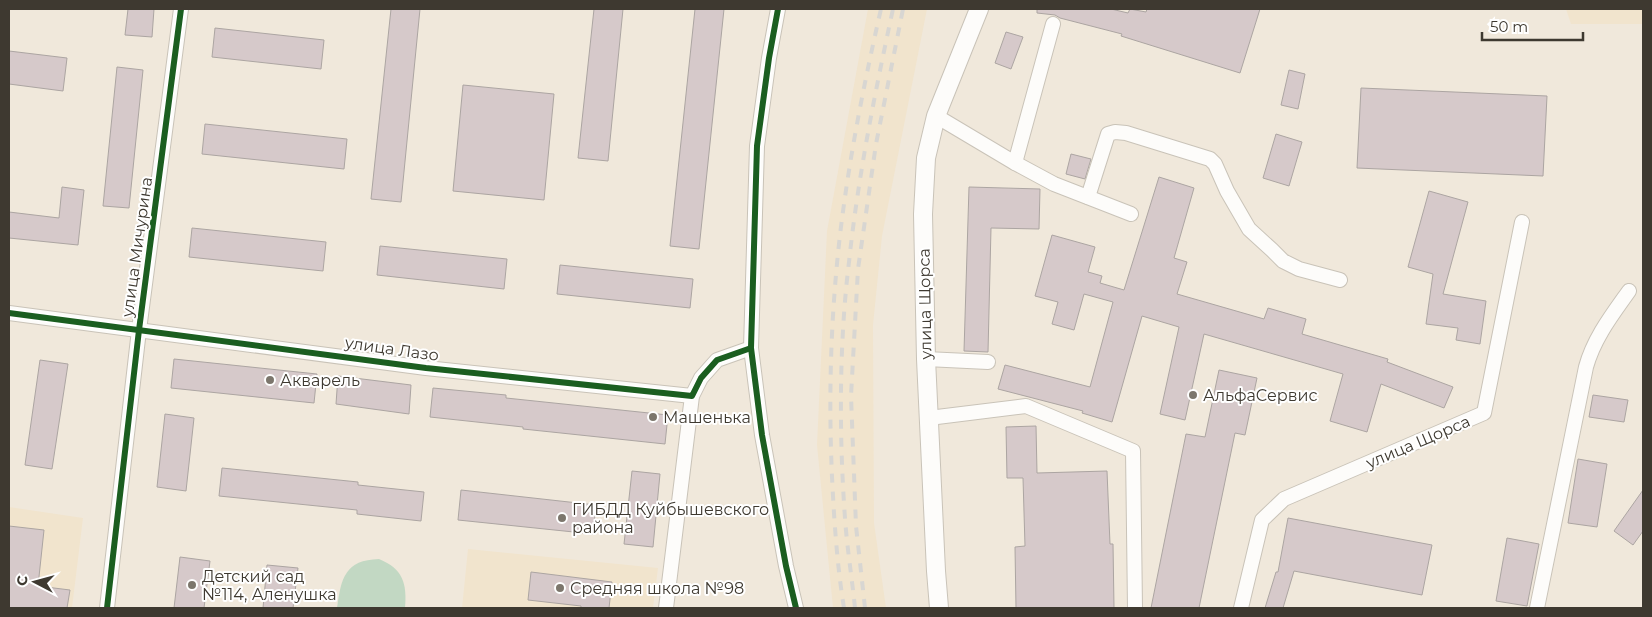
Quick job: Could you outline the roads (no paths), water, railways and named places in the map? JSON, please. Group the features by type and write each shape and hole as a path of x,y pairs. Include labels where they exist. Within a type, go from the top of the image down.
{"main road":[{"name":"улица Щорса","path":"939,608 926,359 923,214 926,158 936,116 979,9"}],"street":[{"name":"улица Мичурина","path":"106,608 181,9"},
{"path":"778,9 768,58 757,146 752,348 762,435 786,566 796,608"},
{"path":"1015,163 1052,24"},
{"path":"936,116 1054,184 1131,214"},
{"path":"1088,197 1108,134 1115,132 1210,159 1216,164 1227,191 1249,229 1283,261 1298,269 1340,280"},
{"name":"улица Щорса","path":"1242,608 1262,520 1284,499 1484,413 1522,222"},
{"path":"1537,608 1590,351 1599,334 1629,291"},
{"name":"улица Лазо","path":"9,313 472,373 692,396"},
{"path":"666,608 692,396 702,378 717,360 752,348"},
{"path":"926,359 988,362"},
{"path":"929,418 1026,406 1133,450 1135,608"}],"railway":[{"path":"844,608 836,538 831,463 830,398 834,300 840,235 852,150 881,9"},
{"path":"855,608 843,487 841,390 843,325 862,166 893,9"},
{"path":"865,608 856,526 851,396 858,269 876,144 903,9"}],"place":[{"name":"Акварель","path":"270,380"},
{"name":"АльфаСервис","path":"1193,395"},
{"name":"Машенька","path":"653,417"},
{"name":"ГИБДД Куйбышевского района","path":"562,518"},
{"name":"Детский сад №114, Аленушка","path":"192,585"},
{"name":"Средняя школа №98","path":"560,588"}]}
